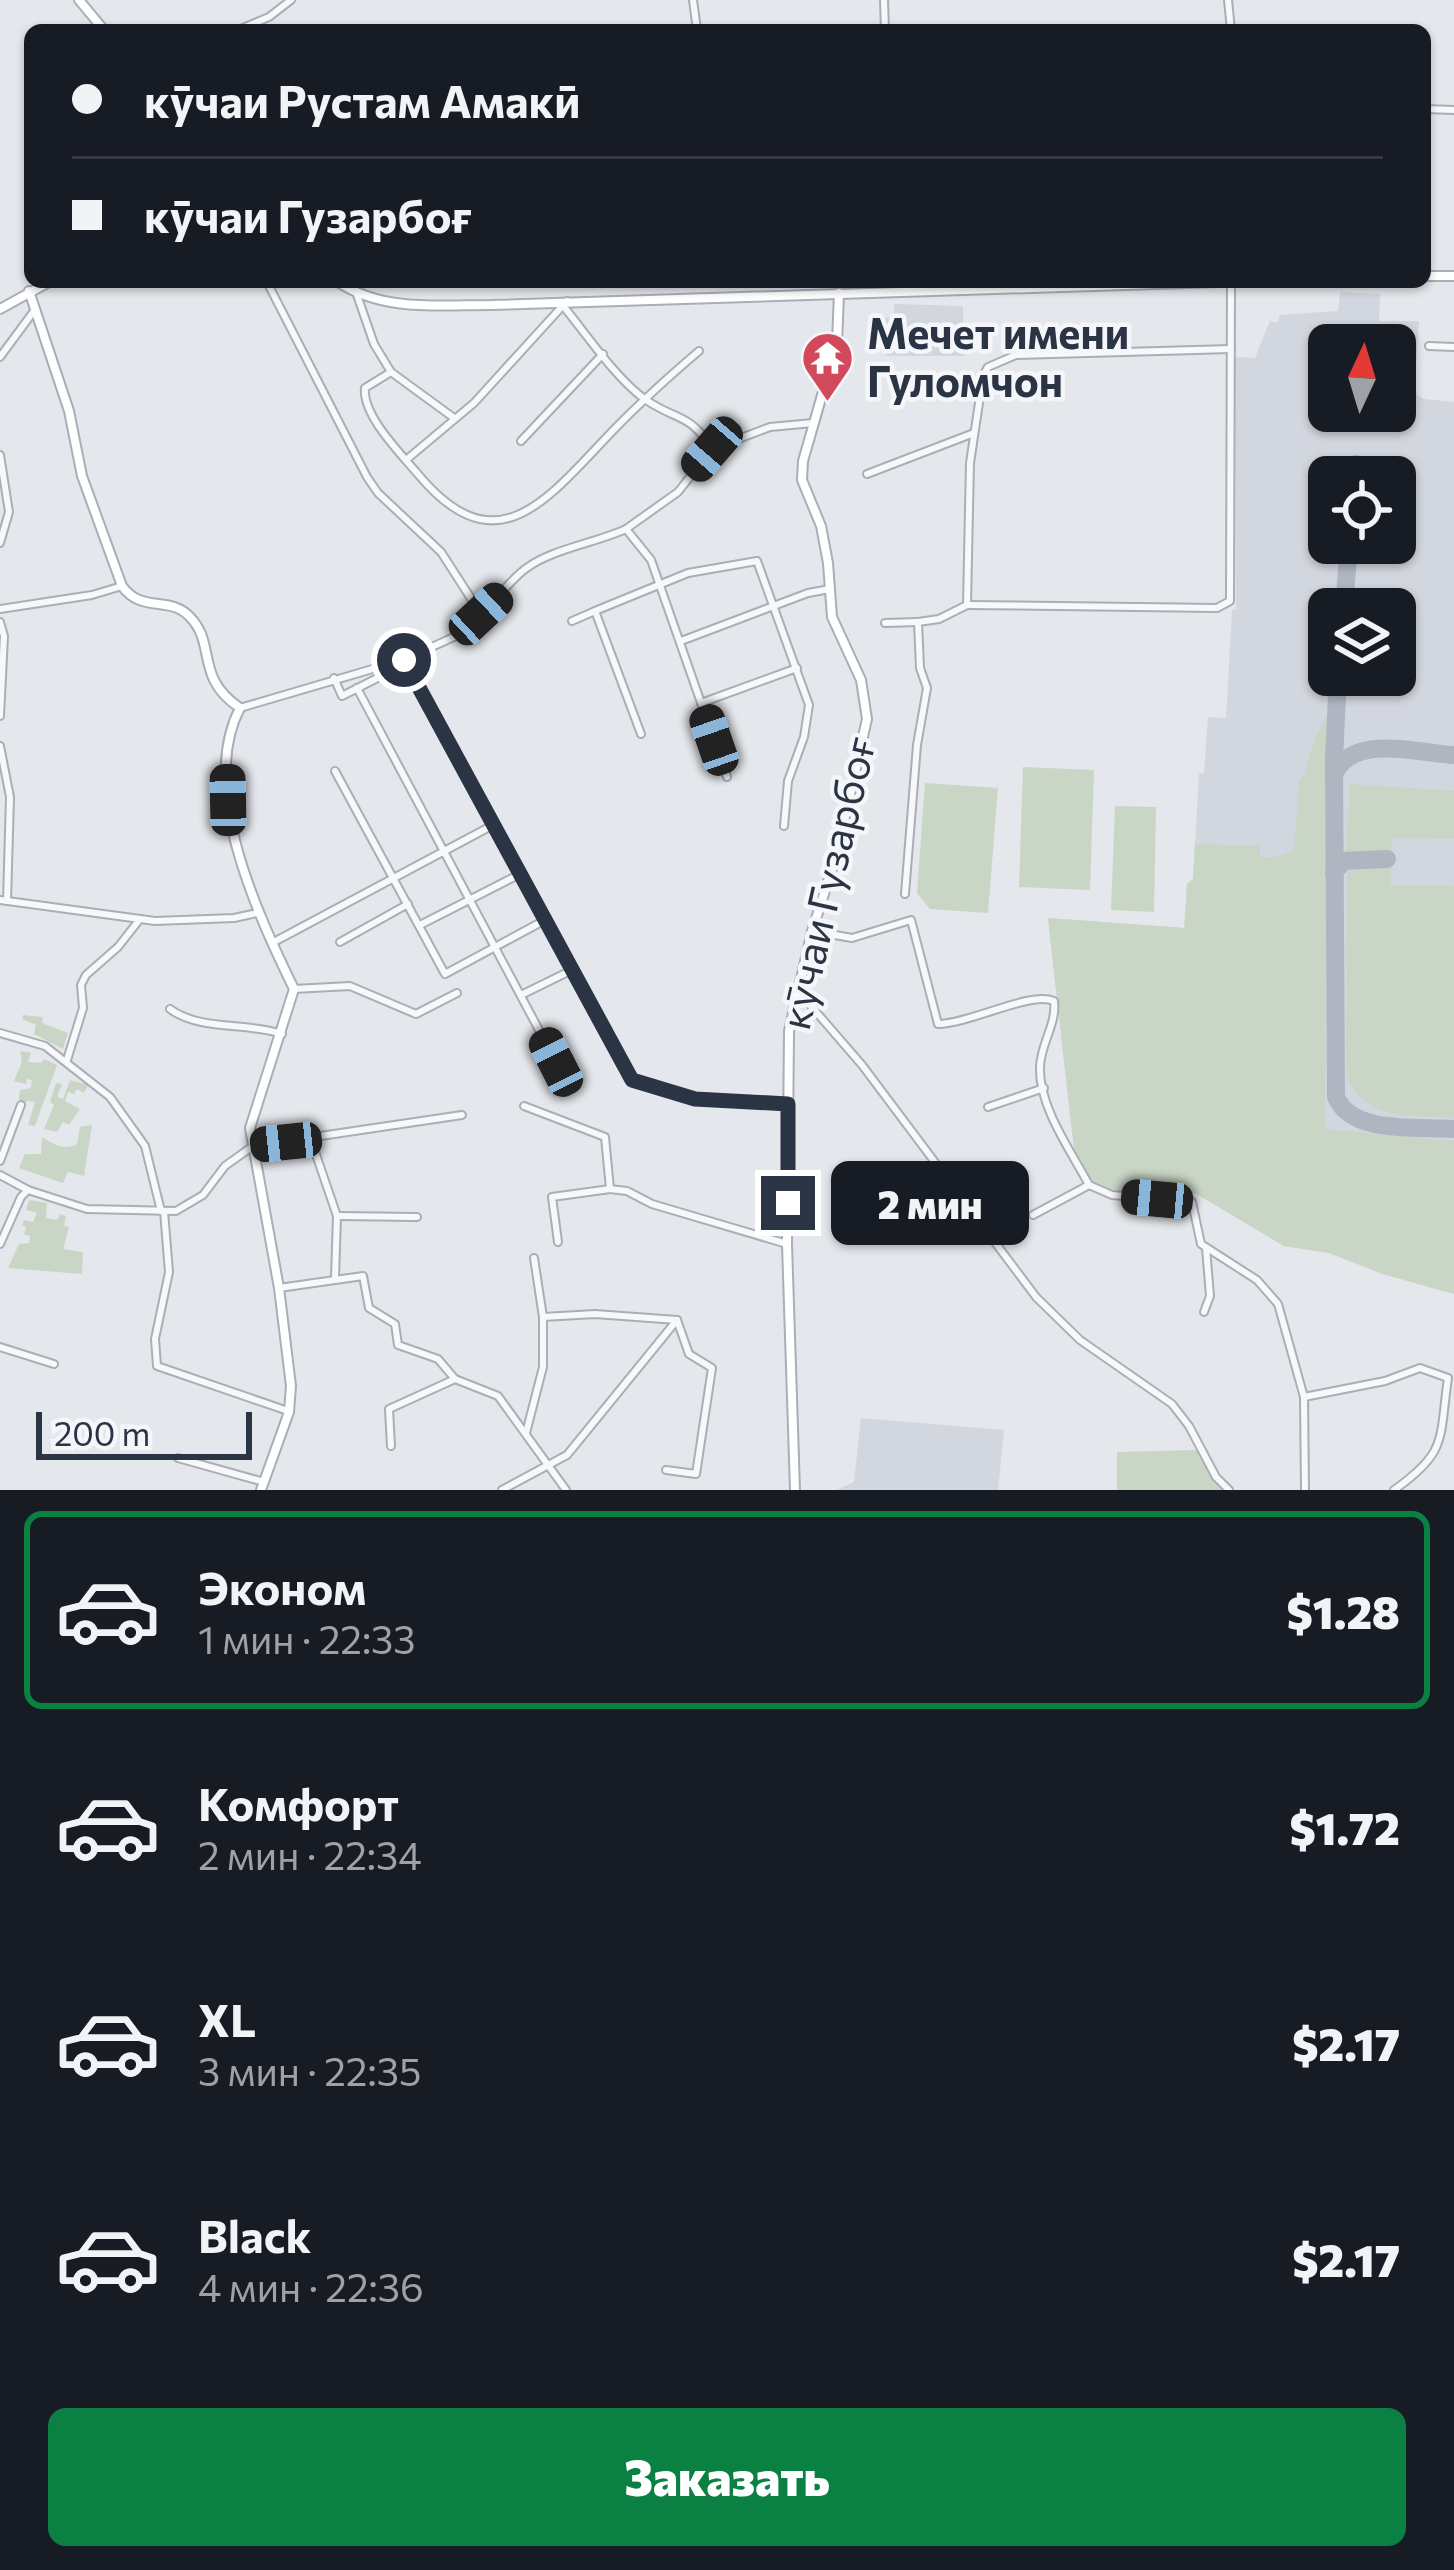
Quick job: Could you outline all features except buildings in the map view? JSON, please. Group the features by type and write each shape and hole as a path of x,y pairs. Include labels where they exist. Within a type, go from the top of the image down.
{"street":[{"path":"80,0 99,24"},
{"path":"252,24 291,0"},
{"path":"0,310 34,288"},
{"path":"270,288 378,493 441,552 481,614"},
{"path":"349,288 403,304 566,304 884,288"},
{"path":"885,623 947,616 967,605 1226,605 1231,595 1231,288"},
{"path":"29,290 70,411 82,476 122,586 141,603 179,609 189,616 210,676 222,696 240,708"},
{"path":"356,292 374,344 391,372 454,418"},
{"name":"кӯчаи Гузарбоғ","path":"795,1490 788,1244 789,1031 867,718 861,680 832,617 821,526 802,480 803,461 837,343 839,293"},
{"path":"566,304 645,399 691,421 712,449"},
{"path":"406,460 474,403 566,304"},
{"path":"0,357 36,308"},
{"path":"1429,346 1454,347"},
{"path":"967,605 974,433 988,367 1016,355 1232,349"},
{"path":"391,372 368,384 364,398 406,460 451,508 488,521 527,512 565,484 645,399 699,351"},
{"path":"521,441 603,354"},
{"path":"334,678 342,696 456,636 522,570 552,554 626,529 678,492 712,449 770,427 814,423"},
{"path":"867,474 974,433"},
{"path":"0,460 9,512 0,542"},
{"path":"626,529 651,560 727,777"},
{"path":"572,621 688,573 753,560 760,564 807,692 808,718 788,781 784,826"},
{"path":"0,609 122,586"},
{"path":"680,641 830,589"},
{"path":"596,611 641,734"},
{"path":"0,622 4,636 0,713"},
{"path":"905,894 917,746 927,688 920,668 918,622"},
{"path":"240,708 405,661"},
{"path":"405,661 632,1080 695,1099 788,1104"},
{"path":"701,703 797,668"},
{"path":"357,688 556,1062"},
{"path":"178,1459 262,1486 289,1412 288,1356 251,1114 294,988 257,913 228,800 227,747 240,708"},
{"path":"0,746 11,834 4,900 140,920 234,918 257,913"},
{"path":"335,771 445,974 547,919"},
{"path":"272,943 495,824"},
{"path":"420,925 522,873"},
{"path":"340,942 408,904"},
{"path":"67,1060 82,1008 81,985 140,920"},
{"path":"812,931 852,938 911,920 938,1024 984,1017 1034,998 1050,998 1055,1013 1040,1064 1044,1088 1089,1185 1112,1195 1192,1202 1201,1244 1257,1280 1274,1298 1304,1397 1305,1490"},
{"path":"521,995 574,969"},
{"path":"294,988 350,986 416,1014 457,993"},
{"path":"797,991 862,1065 1036,1297 1080,1340 1172,1404 1216,1478 1229,1490"},
{"path":"170,1009 184,1019 282,1034"},
{"path":"0,1034 45,1046 67,1060 110,1097 137,1131 151,1162 169,1272 155,1339 157,1366 289,1412"},
{"path":"988,1107 1044,1088"},
{"path":"0,1161 21,1105"},
{"path":"524,1106 605,1137 610,1189"},
{"path":"0,1175 28,1190 87,1209 162,1211 190,1205 225,1166 253,1146 462,1115"},
{"path":"311,1140 337,1216 335,1278"},
{"path":"1034,1215 1089,1185"},
{"path":"558,1242 551,1197 610,1189 788,1244"},
{"path":"0,1244 28,1190"},
{"path":"337,1216 416,1216"},
{"path":"1204,1312 1210,1296 1206,1248"},
{"path":"526,1433 543,1367 543,1317 534,1258"},
{"path":"279,1288 363,1276 369,1309 395,1324 398,1345 438,1359 455,1379 498,1396 566,1490"},
{"path":"543,1317 676,1320"},
{"path":"502,1490 567,1455 676,1320"},
{"path":"666,1470 696,1474 712,1368 689,1354 676,1320"},
{"path":"0,1348 54,1364"},
{"path":"1304,1397 1385,1381 1420,1368 1448,1378 1433,1458 1394,1490"},
{"path":"391,1445 388,1409 455,1379"}],"shaded area":[{"path":"1340,292 1380,294 1379,321 1419,321 1416,364 1416,324 1308,324 1308,432 1416,432 1416,394 1454,402 1454,1294 1329,1253 1284,1246 1195,1193 1185,1195 1075,1156 1048,918 1185,928 1199,773 1204,773 1208,717 1226,718 1232,610 1236,609 1235,357 1255,358 1270,321 1277,323 1280,315 1338,311"},
{"path":"894,304 963,306 964,356 886,356 885,318 894,317"},
{"path":"861,1418 1004,1430 998,1490 836,1490 854,1482"}],"green space":[{"path":"1327,716 1325,1129 1454,1141 1454,1294 1329,1253 1284,1246 1195,1193 1128,1194 1091,1184 1075,1156 1048,918 1184,928 1195,844 1260,846 1260,857 1294,850 1299,780"},
{"path":"1023,767 1094,770 1090,890 1019,887"},
{"path":"925,783 998,788 988,913 930,909 917,893"},
{"path":"1350,784 1454,791 1454,839 1392,838 1391,852 1346,852"},
{"path":"1115,806 1156,807 1154,912 1111,910"},
{"path":"1391,867 1391,885 1454,886 1454,1118 1375,1108 1353,1088 1346,1072 1347,871"},
{"path":"23,1015 43,1017 42,1023 68,1033 63,1049 34,1034 36,1025 22,1019"},
{"path":"20,1051 31,1053 28,1062 44,1059 57,1065 35,1126 28,1125 35,1102 27,1101 24,1106 19,1100 20,1090 31,1088 32,1080 27,1079 26,1084 14,1081 22,1062"},
{"path":"70,1080 88,1085 84,1093 68,1092 65,1101 80,1109 57,1132 44,1129 54,1105 50,1102 56,1083 62,1084 57,1097 63,1099"},
{"path":"92,1125 84,1176 68,1172 63,1183 19,1168 25,1154 41,1154 42,1137 68,1147 77,1144 80,1127"},
{"path":"29,1200 47,1203 46,1218 66,1216 64,1226 69,1227 63,1249 83,1252 82,1274 8,1268 19,1244 29,1243 22,1225 24,1220 33,1222 37,1213 26,1210"},
{"path":"1198,1450 1224,1490 1117,1490 1117,1452"}],"taxiway":[{"path":"1346,588 1347,564"},
{"path":"1337,696 1336,1097 1356,1118 1371,1123 1454,1129"},
{"path":"1334,774 1343,761 1371,749 1454,755"},
{"path":"1334,872 1344,861 1387,859"}],"place":[{"name":"Мечет имени Гуломчон","path":"828,404"}],"route":[{"path":"404,660 632,1080 695,1099 788,1104 788,1203"}]}
